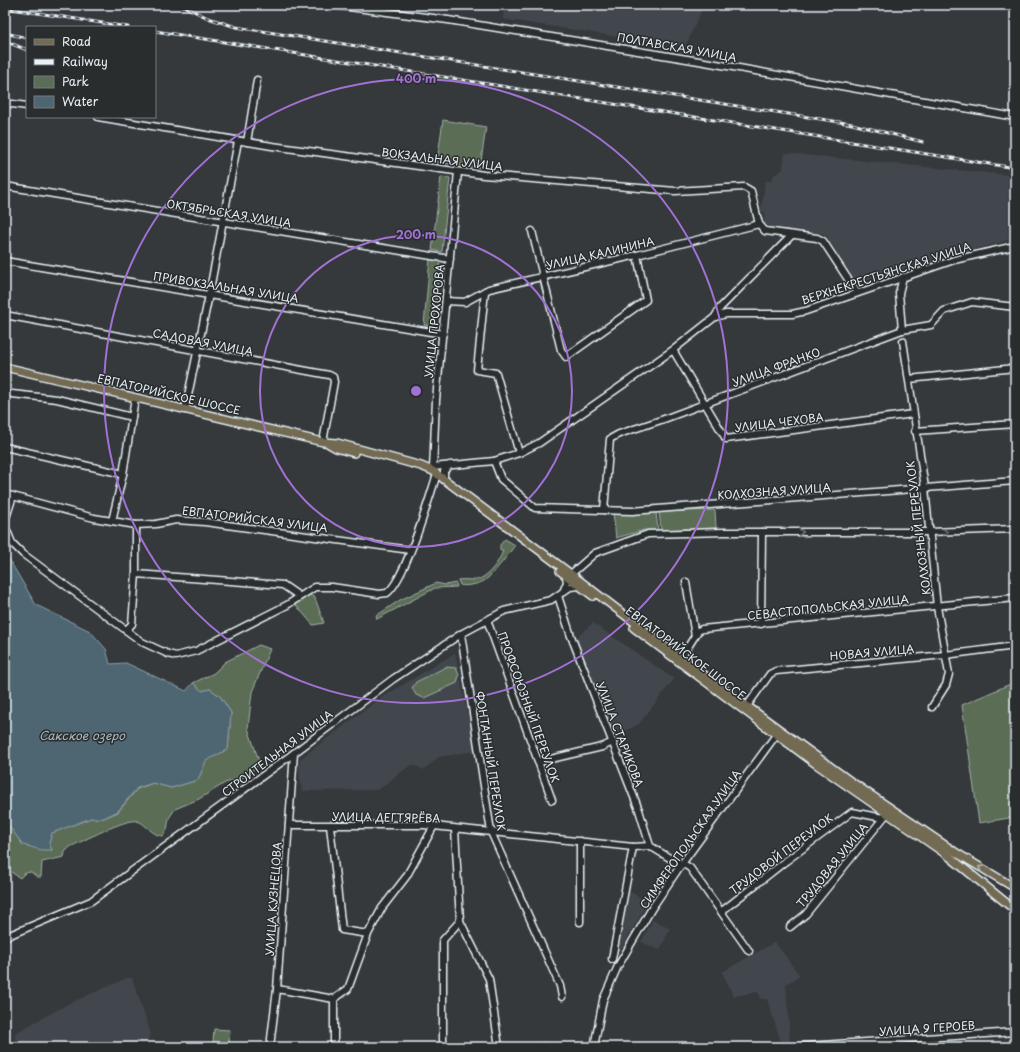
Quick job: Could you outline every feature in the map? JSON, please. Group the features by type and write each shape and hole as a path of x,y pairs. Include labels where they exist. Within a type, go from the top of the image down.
{"main road":[{"name":"ЕВПАТОРИЙСКОЕ ШОССЕ","path":"5,366 326,443 336,448 420,470 434,472 569,575 579,586 776,735 885,815 950,857 1015,910"},
{"name":"ЕВПАТОРИЙСКОЕ ШОССЕ","path":"434,472 569,575 853,783 955,852 1015,888"},
{"path":"995,876 998,880 1015,892"},
{"path":"999,897 1015,905"}],"street":[{"name":"ПОЛТАВСКАЯ УЛИЦА","path":"334,5 448,20 699,61 1015,118"},
{"path":"247,142 257,80"},
{"path":"5,104 26,106"},
{"name":"ВОКЗАЛЬНАЯ УЛИЦА","path":"104,118 238,141 458,172 675,191 744,187 751,191 759,224"},
{"path":"185,410 209,295 238,141"},
{"name":"УЛИЦА ПРОХОРОВА","path":"299,596 311,588 322,586 387,594 396,583 410,550 434,472 436,400 458,172"},
{"name":"ОКТЯБРЬСКАЯ УЛИЦА","path":"5,186 450,259"},
{"path":"759,224 765,230 817,238 823,241 857,293"},
{"name":"УЛИЦА КАЛИНИНА","path":"446,301 465,302 486,291 759,224"},
{"path":"532,231 561,350 566,357 646,300 637,255"},
{"name":"ВЕРХНЕКРЕСТЬЯНСКАЯ УЛИЦА","path":"434,472 451,464 494,461 519,453 539,443 673,350 715,317 720,308 729,301 792,235"},
{"name":"ВЕРХНЕКРЕСТЬЯНСКАЯ УЛИЦА","path":"715,317 736,313 792,314 806,311 889,281 954,260 1015,246"},
{"name":"ПРИВОКЗАЛЬНАЯ УЛИЦА","path":"5,261 443,334"},
{"path":"902,330 899,293 903,277"},
{"path":"889,281 897,288 899,293"},
{"path":"486,291 478,370 496,373 519,453"},
{"path":"729,301 736,313"},
{"name":"УЛИЦА ФРАНКО","path":"606,510 610,439 619,434 705,404 902,330 931,325 944,311 972,302 1015,308"},
{"name":"САДОВАЯ УЛИЦА","path":"5,315 333,377 334,382 326,443"},
{"name":"КОЛХОЗНЫЙ ПЕРЕУЛОК","path":"903,341 915,431 925,488 937,607 949,674 946,685 932,707"},
{"name":"УЛИЦА ЧЕХОВА","path":"673,350 726,439 913,414"},
{"path":"909,379 1015,368"},
{"path":"12,394 57,399 132,417"},
{"path":"112,521 123,474 135,398"},
{"path":"915,431 1015,424"},
{"path":"5,448 123,474"},
{"name":"КОЛХОЗНАЯ УЛИЦА","path":"494,461 501,479 535,508 632,511 1015,481"},
{"path":"444,480 444,471 451,464"},
{"name":"ЕВПАТОРИЙСКАЯ УЛИЦА","path":"5,494 94,518 136,525 156,524 176,520 205,522 410,550"},
{"path":"5,521 13,496"},
{"path":"126,630 132,624 136,574 136,525"},
{"path":"5,526 12,543 23,554 142,642 176,656 196,651 287,605 299,596 283,585 136,574"},
{"path":"563,592 569,575 594,553 648,534 929,532 1015,529"},
{"path":"761,624 762,532"},
{"path":"681,658 695,636 686,582"},
{"name":"СТРОИТЕЛЬНАЯ УЛИЦА","path":"5,937 91,901 393,679 461,634 504,612 558,596 570,587 579,586"},
{"name":"УЛИЦА СТАРИКОВА","path":"558,596 571,636 639,810 650,846"},
{"name":"СЕВАСТОПОЛЬСКАЯ УЛИЦА","path":"695,636 702,629 937,607 1015,598"},
{"name":"ПРОФСОЮЗНЫЙ ПЕРЕУЛОК","path":"487,620 552,800"},
{"name":"ФОНТАННЫЙ ПЕРЕУЛОК","path":"461,634 490,832 560,986 562,997"},
{"name":"НОВАЯ УЛИЦА","path":"747,706 770,674 776,671 945,655 1015,646"},
{"name":"СИМФЕРОПОЛЬСКАЯ УЛИЦА","path":"594,1047 602,1000 611,978 652,908 682,864 776,735"},
{"path":"538,762 602,747 613,742"},
{"name":"УЛИЦА КУЗНЕЦОВА","path":"270,1047 277,989 294,753"},
{"name":"ТРУДОВОЙ ПЕРЕУЛОК","path":"722,911 852,812 885,815"},
{"name":"ТРУДОВАЯ УЛИЦА","path":"790,927 806,914 885,815"},
{"name":"УЛИЦА ДЕГТЯРЁВА","path":"289,825 434,826 633,847 650,846"},
{"path":"330,826 342,930 368,934"},
{"path":"277,989 334,999 348,989 368,934 382,908 406,876 434,826"},
{"path":"455,829 460,921 489,979 499,1047"},
{"path":"580,842 580,922"},
{"path":"650,846 690,868 722,911 748,951"},
{"path":"612,959 633,847"},
{"path":"443,1047 442,944 443,940 460,921"},
{"path":"334,999 334,1047"},
{"name":"УЛИЦА 9 ГЕРОЕВ","path":"792,1047 857,1045 1015,1032"}],"shaded area":[{"path":"504,5 704,5 685,47 503,19"},
{"path":"785,153 1008,175 1008,240 856,283 825,234 775,230 764,223 765,212 761,211 765,181 771,181 773,176 783,169"},
{"path":"593,623 674,679 639,724 615,736 576,638"},
{"path":"455,653 475,751 439,757 423,770 414,765 409,766 378,790 302,791 299,773 300,759 378,700"},
{"path":"627,890 648,902 620,951 615,950"},
{"path":"653,920 670,929 660,950 641,942"},
{"path":"775,942 800,976 786,984 790,1041 781,1042 767,999 761,999 758,992 733,996 722,972"},
{"path":"127,978 132,978 151,1034 145,1046 16,1047 15,1033 68,1004"}],"green space":[{"path":"443,120 486,127 480,168 437,162"},
{"path":"441,177 450,178 442,252 432,250"},
{"path":"430,258 440,260 434,326 424,325"},
{"path":"715,510 716,528 661,530 659,512"},
{"path":"656,512 658,530 644,530 616,538 613,513"},
{"path":"505,539 515,545 491,575 479,583 462,586 460,585 458,580 480,579 492,569 503,550 500,550 500,545"},
{"path":"436,583 445,585 456,583 457,587 435,588 377,619 376,616 400,600"},
{"path":"309,594 315,598 324,623 313,625 295,604"},
{"path":"259,645 270,649 252,692 248,728 260,764 246,776 225,783 199,799 175,809 169,818 167,830 163,836 156,834 140,822 131,821 123,823 70,847 65,852 64,857 42,862 41,877 37,877 31,872 25,873 20,878 11,872 5,873 5,825 9,825 23,845 52,850 49,843 52,833 91,818 104,818 118,812 137,789 153,783 171,788 198,780 206,761 228,749 231,713 220,696 210,689 202,691 193,683 214,673 225,662"},
{"path":"446,667 456,668 459,675 457,683 424,698 416,695 412,688 416,682"},
{"path":"1015,682 1015,817 979,823 962,705"},
{"path":"214,1029 230,1030 229,1043 213,1042"}],"water":[{"name":"Сакское озеро","path":"7,556 36,605 90,631 106,649 110,664 126,663 186,691 193,683 202,691 210,689 220,696 231,713 228,749 206,761 198,780 171,788 153,783 137,788 118,811 104,818 91,818 52,833 49,843 52,850 42,850 23,845 9,826 5,825 5,557"}],"railway":[{"path":"181,5 208,18 236,27 852,124 923,142"},
{"path":"5,8 122,26"},
{"path":"156,31 1015,168"},
{"path":"5,33 26,38"},
{"path":"5,41 26,50"}]}
